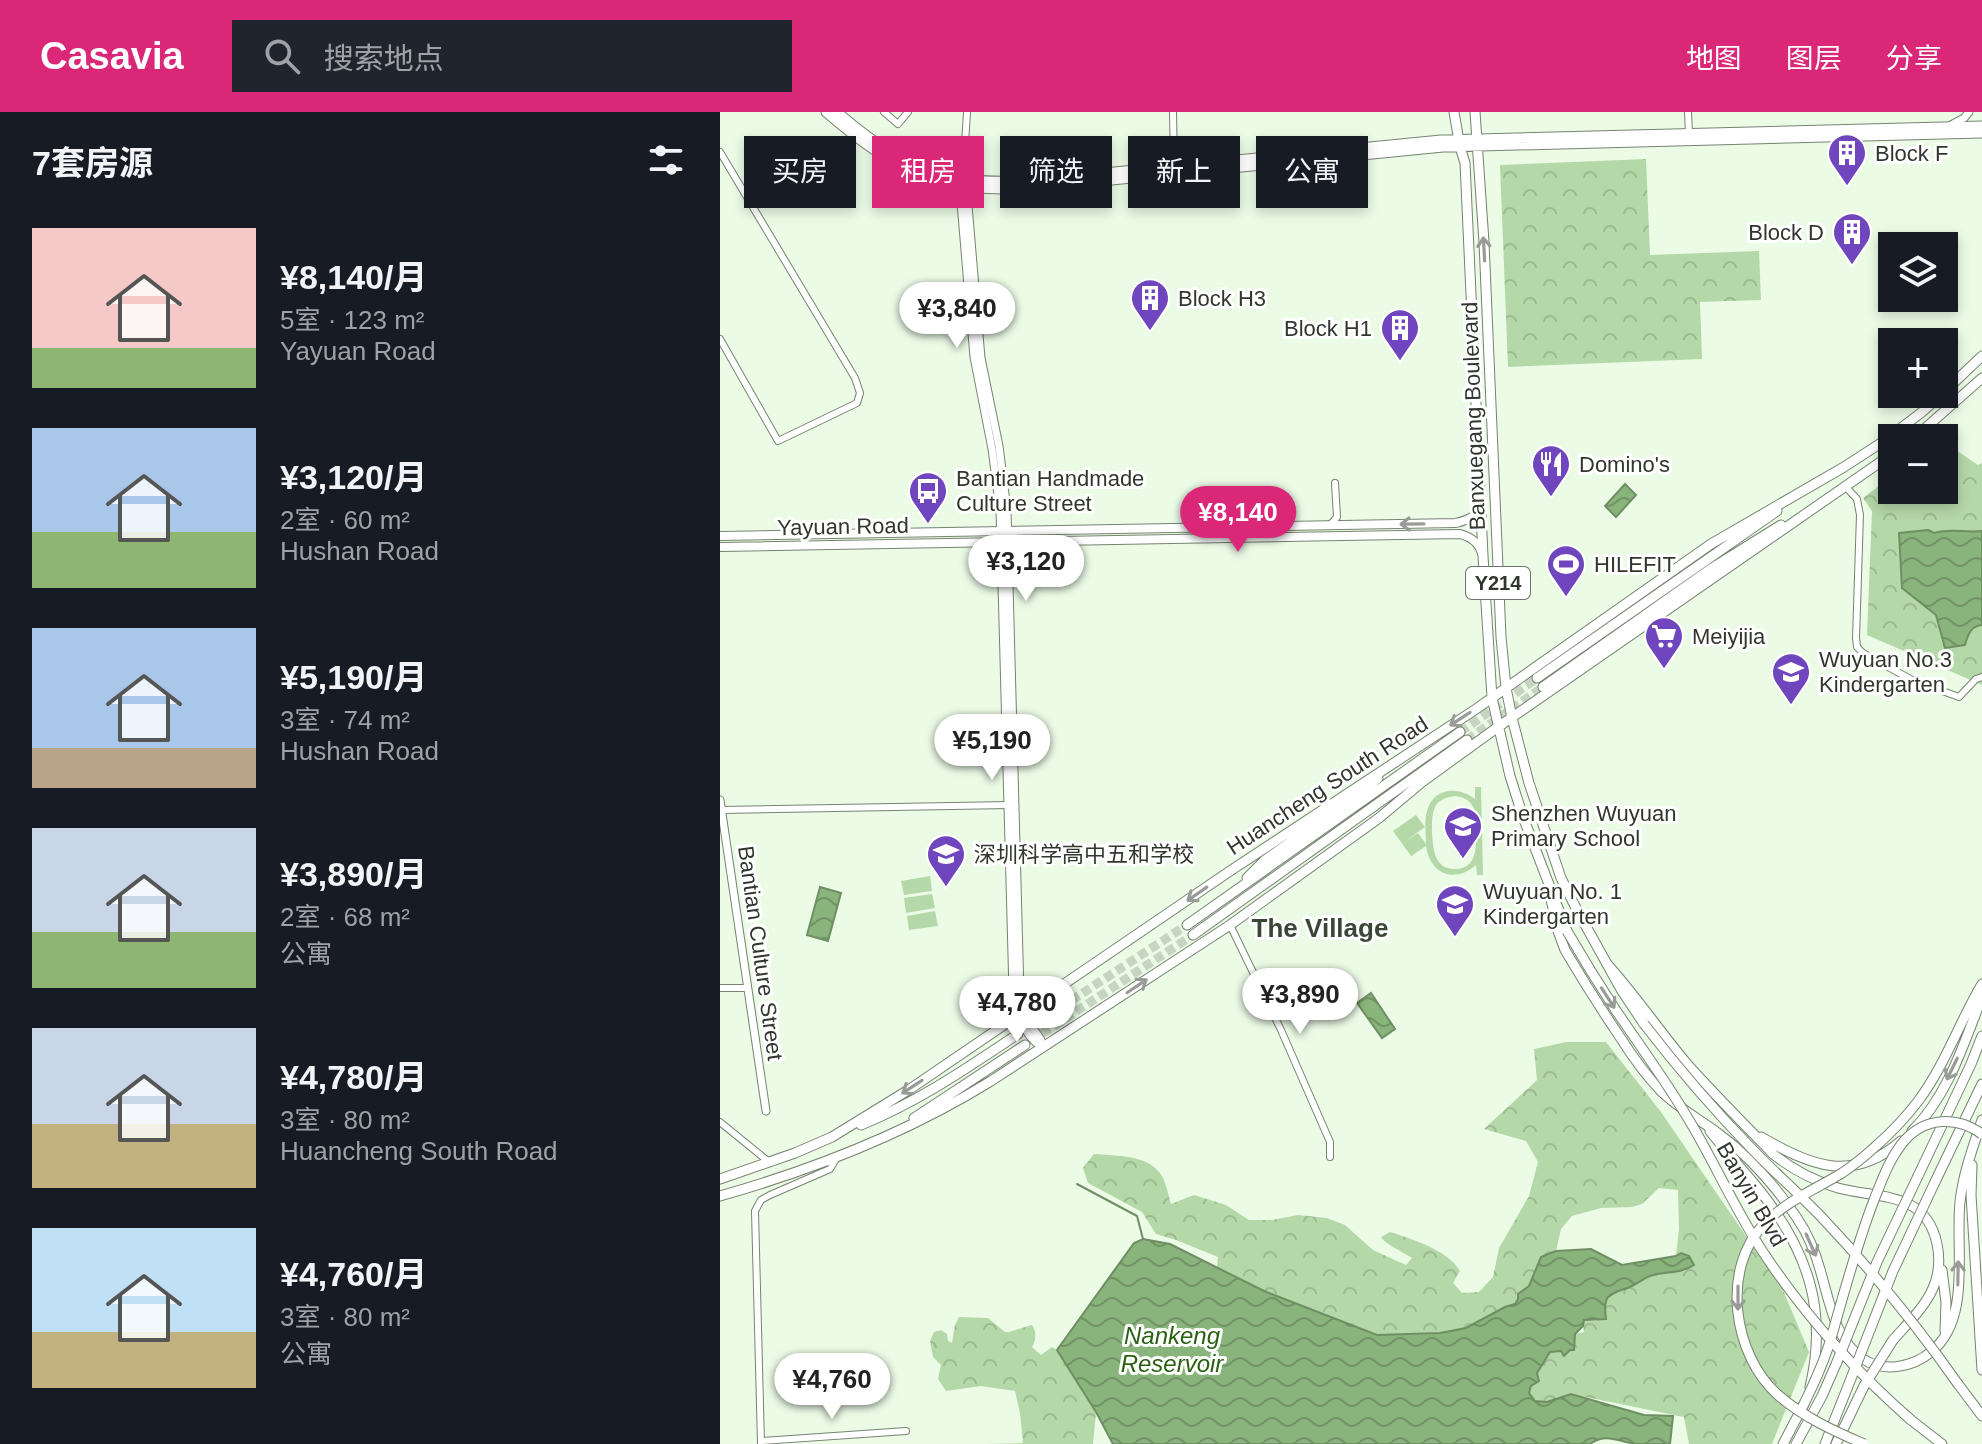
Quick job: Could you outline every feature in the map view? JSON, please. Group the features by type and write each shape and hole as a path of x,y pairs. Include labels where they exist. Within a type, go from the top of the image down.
{"main road":[{"path":"826,112 872,149"},
{"path":"837,112 872,139"},
{"name":"Banxuegang Boulevard","path":"1454,112 1465,163 1492,698 1523,817 1567,931"},
{"name":"Banxuegang Boulevard","path":"1475,112 1484,242 1500,622 1506,688 1529,783 1561,878 1622,991 1644,1024"},
{"path":"1477,143 1982,126"},
{"path":"1240,161 1459,143 1982,133"},
{"path":"984,188 1032,188 1459,143"},
{"path":"984,182 1128,170"},
{"name":"Huancheng South Road","path":"1958,379 1982,356"},
{"path":"1930,424 1982,378"},
{"name":"Huancheng South Road","path":"1846,487 1712,568 1540,683 1748,530 1884,441 1926,408"},
{"name":"Huancheng South Road","path":"720,1196 866,1146 915,1124 962,1099 1043,1048 1230,925 1379,818 1422,782 1498,727 1878,464"},
{"name":"Huancheng South Road","path":"832,1137 910,1089 1230,871 1492,698 1711,544 1844,467"},
{"name":"Yayuan Road","path":"720,536 1456,523 1471,519 1479,511 1481,503"},
{"name":"Yayuan Road","path":"720,547 1460,534 1475,541 1483,556"},
{"name":"Huancheng South Road","path":"1187,925 1464,736 1193,935"},
{"path":"1227,897 1265,860 1364,790 1405,755"},
{"path":"1260,888 1379,818"},
{"path":"1548,886 1565,950 1612,1026 1655,1085 1736,1148 1781,1195 1801,1223 1815,1253 1838,1328 1854,1350 1873,1364 1897,1367 1921,1359 1944,1339 1952,1323 1958,1291 1960,1204 1966,1171 1982,1120"},
{"name":"Banyin Blvd","path":"1567,931 1613,1007 1690,1121 1762,1252 1793,1294 1864,1376 1942,1444"},
{"path":"1607,964 1688,1065 1785,1164 1839,1188 1891,1198 1923,1212 1934,1230 1940,1258 1946,1302 1944,1339"},
{"path":"1864,1444 1819,1423 1777,1394 1760,1374 1742,1335 1737,1297 1738,1276 1750,1243 1763,1225 1798,1197 1841,1174 1876,1146 1920,1099 1982,984"},
{"path":"1754,1134 1798,1158 1823,1165 1847,1166 1882,1156 1928,1114 1959,1056 1982,997"},
{"name":"Banyin Blvd","path":"1644,1024 1716,1110 1864,1263 1982,1416"},
{"name":"Huancheng South Road","path":"720,1179 884,1116 937,1087 1018,1034"},
{"path":"1796,1444 1822,1396 1877,1262 1982,1036"},
{"name":"Huancheng South Road","path":"866,1146 912,1120 1025,1045"},
{"path":"1825,1444 1893,1271 1982,1084"},
{"path":"1783,1444 1821,1370 1862,1233 1895,1153 1908,1137 1930,1123 1955,1122 1982,1134"},
{"path":"1705,1125 1776,1212 1795,1243 1810,1281 1817,1315 1816,1353 1802,1408"},
{"path":"1974,1145 1971,1195 1982,1370"},
{"path":"1836,1444 1864,1386 1893,1340 1927,1300 1938,1277 1940,1258"}],"street":[{"path":"884,112 898,124 908,112"},
{"path":"966,136 967,112"},
{"path":"1173,112 1173,136"},
{"path":"1688,112 1689,134"},
{"path":"1946,127 1969,112"},
{"path":"720,152 855,378 860,393 857,403 778,441 720,339"},
{"path":"964,208 974,357 997,477 1005,542 1020,994 1022,1014 1041,1040 1043,1048"},
{"path":"1335,483 1337,517 1346,525"},
{"path":"1846,487 1857,499 1860,515 1857,647 1912,680 1959,697 1976,679 1982,677"},
{"path":"1329,525 1337,517"},
{"name":"Bantian Culture Street","path":"720,800 766,1111"},
{"path":"722,810 1012,805"},
{"path":"1230,925 1330,1142 1330,1157"},
{"path":"720,988 748,988"},
{"path":"720,1122 769,1162"},
{"path":"837,1156 830,1169 761,1200 755,1211 761,1442 906,1431"}],"green space":[{"path":"1646,159 1650,255 1759,251 1761,300 1700,302 1702,359 1508,367 1500,165"},
{"path":"1958,451 1978,465 1982,463 1982,685 1867,635 1872,511 1863,498 1878,487 1878,504 1958,504"},
{"path":"1475,787 1481,787 1483,875 1477,875 1476,865 1459,874 1444,873 1432,863 1426,846 1411,856 1393,831 1416,815 1425,827 1403,843 1418,833 1426,844 1426,815 1435,797 1454,791 1475,799","holes":["1456,796 1469,801 1476,820 1472,860 1463,868 1456,869 1443,866 1436,857 1432,825 1433,812 1438,803"]},
{"path":"930,876 932,891 904,895 901,881"},
{"path":"932,894 935,908 906,913 904,898"},
{"path":"935,911 938,926 909,930 907,916"},
{"path":"1566,1042 1606,1042 1661,1112 1783,1290 1809,1352 1772,1444 1689,1444 1684,1417 1571,1394 1547,1402 1535,1401 1529,1394 1550,1352 1561,1351 1564,1356 1572,1349 1575,1334 1584,1332 1584,1320 1596,1321 1605,1312 1605,1302 1611,1293 1651,1276 1686,1271 1676,1256 1678,1190 1659,1188 1642,1204 1601,1208 1572,1216 1561,1229 1556,1251 1541,1257 1529,1286 1518,1294 1515,1304 1466,1328 1440,1333 1377,1335 1264,1291 1217,1267 1218,1257 1156,1234 1142,1212 1088,1183 1083,1168 1094,1154 1138,1159 1160,1173 1171,1204 1194,1195 1226,1205 1249,1220 1298,1215 1327,1218 1345,1225 1373,1250 1406,1265 1412,1258 1381,1237 1390,1232 1429,1246 1447,1257 1460,1271 1453,1283 1462,1293 1479,1292 1493,1277 1499,1248 1529,1196 1538,1162 1526,1141 1484,1129 1537,1080 1534,1049"},
{"path":"959,1317 988,1318 1005,1332 1032,1325 1035,1336 1032,1347 1041,1355 1052,1347 1057,1350 1096,1412 1093,1444 986,1444 1023,1443 1020,1413 1015,1391 981,1386 946,1391 938,1379 941,1365 933,1357 930,1341 934,1332 941,1330 952,1343"}],"water":[{"path":"1625,484 1636,495 1616,517 1605,506"},
{"path":"1928,530 1934,533 1982,531 1982,625 1972,629 1965,645 1945,648 1936,615 1902,588 1899,533"},
{"path":"820,887 841,893 828,941 807,935"},
{"path":"1371,993 1395,1029 1382,1038 1357,1003"},
{"name":"Nankeng Reservoir","path":"1143,1239 1170,1244 1264,1291 1377,1335 1440,1333 1466,1328 1515,1304 1518,1294 1529,1286 1541,1257 1556,1251 1591,1249 1622,1265 1681,1253 1689,1256 1694,1265 1689,1268 1650,1276 1610,1295 1605,1306 1606,1319 1584,1320 1583,1326 1575,1334 1574,1350 1564,1356 1561,1351 1550,1352 1537,1373 1539,1381 1531,1386 1529,1393 1535,1401 1547,1402 1571,1394 1644,1415 1673,1416 1670,1444 1636,1444 1607,1438 1590,1444 1113,1444 1057,1350 1134,1243"}],"waterway":[{"path":"1077,1184 1137,1216 1143,1239"}],"tunnel":[{"path":"1460,732 1537,678"},
{"path":"1467,740 1543,687"},
{"path":"1026,1030 1187,925"},
{"path":"1031,1041 1193,935"}],"place":[{"name":"Block F","path":"1847,187"},
{"name":"Block D","path":"1852,266"},
{"name":"Block H3","path":"1150,332"},
{"name":"Block H1","path":"1400,362"},
{"name":"Domino's","path":"1551,498"},
{"name":"Bantian Handmade Culture Street","path":"928,525"},
{"name":"HILEFIT","path":"1566,598"},
{"name":"Meiyijia","path":"1664,670"},
{"name":"Wuyuan No.3 Kindergarten","path":"1791,706"},
{"name":"Shenzhen Wuyuan Primary School","path":"1463,860"},
{"name":"深圳科学高中五和学校","path":"946,888"},
{"name":"Wuyuan No. 1 Kindergarten","path":"1455,938"}],"district":[{"name":"The Village","path":"1320,928"}]}
